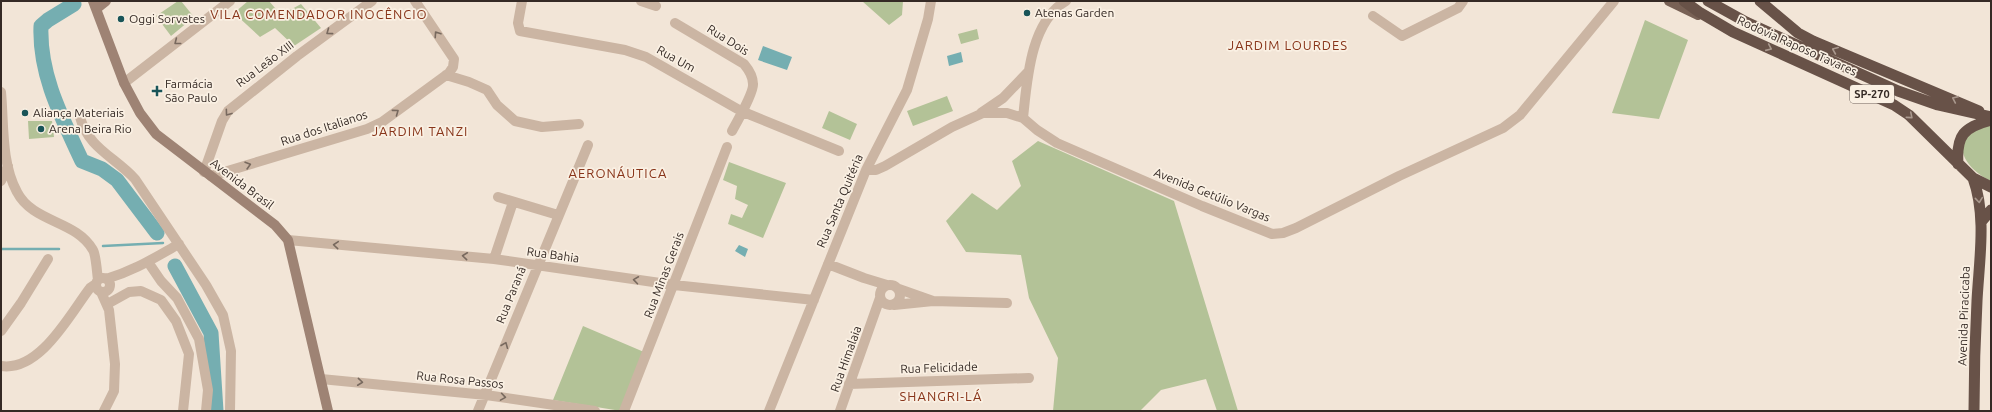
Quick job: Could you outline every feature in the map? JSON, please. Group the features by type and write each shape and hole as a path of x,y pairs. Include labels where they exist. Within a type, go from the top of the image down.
{"highway":[{"name":"Rodovia Raposo Tavares","path":"1684,1 1699,12 1733,32 1894,105 1909,115 1973,178 1991,187"},
{"name":"Rodovia Raposo Tavares","path":"1708,1 1746,22 1898,91 1938,105 1991,118"},
{"path":"1760,1 1798,33 1813,41 1948,96 1991,118"},
{"path":"1958,164 1957,150 1962,135 1975,124 1991,118"},
{"name":"Avenida Piracicaba","path":"1973,178 1978,194 1981,222 1974,349 1974,411"},
{"path":"1981,222 1991,210"}],"main road":[{"path":"94,5 106,1"},
{"name":"SP-270","path":"1669,1 1733,32"},
{"name":"Avenida Brasil","path":"94,5 124,83 140,113 156,134 275,226 288,240 328,411"}],"street":[{"path":"124,83 230,1"},
{"name":"Rua Leão XIII","path":"207,174 222,121 228,111 297,56 372,1"},
{"name":"Rua dos Italianos","path":"207,174 367,129 382,122 446,75 453,67 455,62 453,57 415,1"},
{"name":"Rua Um","path":"522,1 518,23 520,30 625,50 646,57 741,111 839,151"},
{"path":"641,1 656,6"},
{"name":"Rua Santa Quitéria","path":"769,411 866,170 907,90 926,27 931,1"},
{"path":"980,114 994,112 1007,113 1023,118 1028,72 1042,25 1066,1"},
{"path":"1373,16 1402,36 1458,8 1463,1"},
{"name":"Avenida Getúlio Vargas","path":"1604,13 1607,1"},
{"name":"Avenida Getúlio Vargas","path":"1023,118 1037,130 1057,143 1202,206 1272,234 1283,233 1503,128 1520,115 1614,1"},
{"name":"Rua Dois","path":"675,23 744,64 749,71 752,78 753,88 732,131"},
{"path":"866,170 876,170 885,166 952,127 980,114 1003,98 1028,72"},
{"path":"446,75 488,90 497,105 515,121 542,126 579,124"},
{"path":"1,92 8,166 17,193 30,208 44,218 69,228 86,240 104,269 102,285 110,306 115,364 114,391 104,411"},
{"path":"80,117 86,133 97,146 125,168 135,179 206,285 225,322 231,351 230,411"},
{"name":"Rua Paraná","path":"478,411 486,395 537,266 588,145"},
{"name":"Rua Minas Gerais","path":"624,411 727,147"},
{"path":"1,181 8,166"},
{"path":"498,197 558,215"},
{"path":"494,259 513,202"},
{"name":"Rua Bahia","path":"288,240 494,259 674,285 814,300"},
{"path":"1,366 19,364 31,358 48,345 83,298 102,285 179,244"},
{"path":"1,331 21,304 48,258"},
{"path":"152,259 161,281 177,298 199,338 208,390 206,411"},
{"path":"828,264 864,278 886,297 932,301 1007,303"},
{"path":"886,297 892,284 899,289 932,301"},
{"path":"886,297 900,297 899,289"},
{"path":"110,306 129,292 141,291 161,300 176,321 189,354 183,411"},
{"name":"Rua Himalaia","path":"840,411 875,316 886,297"},
{"name":"Rua Rosa Passos","path":"321,378 486,395 595,411"},
{"name":"Rua Felicidade","path":"849,384 1029,378"}],"green space":[{"path":"178,1 181,1 194,17 171,36 156,16"},
{"path":"248,1 269,1 281,15 301,4 321,28 294,46 275,28 260,37 234,13"},
{"path":"862,1 903,1 902,15 889,25"},
{"path":"1645,20 1688,40 1659,119 1612,113"},
{"path":"977,29 979,39 961,44 958,34"},
{"path":"947,96 953,111 913,126 907,111"},
{"path":"829,111 857,124 850,140 822,128"},
{"name":"Arena Beira Rio","path":"28,121 52,121 54,137 29,139"},
{"path":"1991,125 1991,181 1980,175 1971,167 1965,159 1962,150 1963,142 1968,135 1977,129"},
{"path":"1038,141 1174,201 1238,411 1217,411 1206,379 1161,390 1140,411 1053,411 1058,358 1029,298 1021,255 966,252 946,221 972,193 997,210 1021,186 1012,161"},
{"path":"729,162 786,183 763,238 728,224 731,214 742,218 748,205 735,199 737,186 723,180"},
{"path":"583,326 644,352 621,411 553,400"}],"water":[{"path":"763,46 792,57 787,70 758,60"},
{"path":"961,52 963,62 949,66 947,56"},
{"path":"739,245 748,249 745,257 735,251"}],"waterway":[{"path":"74,4 41,26 41,44 44,62 53,96 82,161 102,169 117,180 157,233"},
{"path":"103,246 163,243"},
{"path":"1,249 59,249"},
{"path":"175,266 211,333 216,411"}],"place":[{"name":"Atenas Garden","path":"1027,13"},
{"name":"Oggi Sorvetes","path":"121,19"},
{"name":"Farmácia São Paulo","path":"157,91"},
{"name":"Aliança Materiais","path":"25,113"},
{"name":"Arena Beira Rio","path":"41,129"}],"district":[{"name":"VILA COMENDADOR INOCÊNCIO","path":"319,14"},
{"name":"JARDIM LOURDES","path":"1288,45"},
{"name":"JARDIM TANZI","path":"420,131"},
{"name":"AERONÁUTICA","path":"618,173"},
{"name":"SHANGRI-LÁ","path":"941,396"}]}
